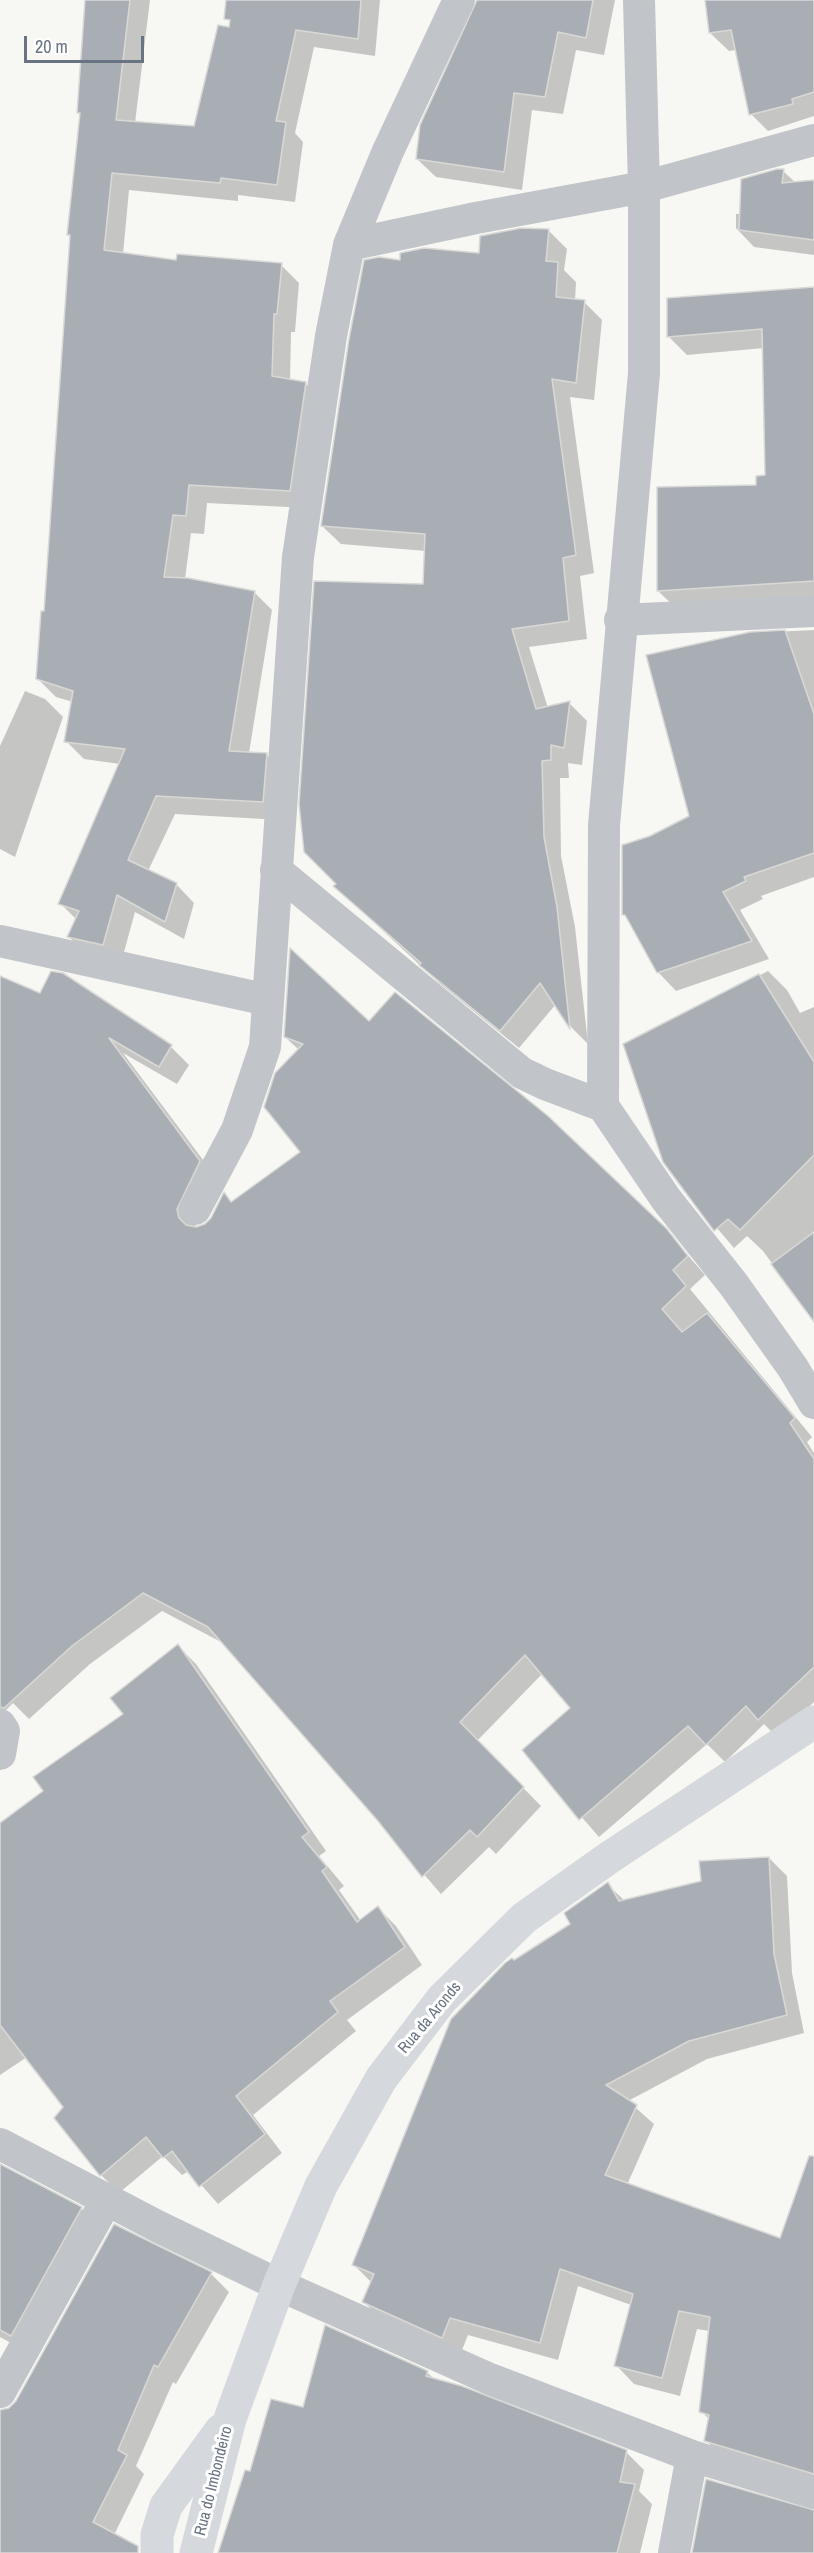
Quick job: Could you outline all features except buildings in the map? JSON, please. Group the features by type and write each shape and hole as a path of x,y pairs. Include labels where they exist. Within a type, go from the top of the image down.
{"street":[{"path":"195,1209 237,1130 265,1047 276,870 285,788 298,557 331,336 350,245 388,151 459,0"},
{"path":"639,0 644,187 644,373 633,515 620,620 604,825 603,1106 666,1199 734,1285 793,1368 814,1403"},
{"path":"350,245 476,218 644,187 814,140"},
{"path":"620,620 814,611"},
{"path":"276,870 384,956 498,1055 545,1084 603,1106"},
{"path":"0,941 268,1000"},
{"name":"Rua da Aronds","path":"230,2419 279,2285 321,2186 381,2079 441,1999 524,1918 610,1857 814,1722"},
{"path":"0,1725 4,1731 0,1754"},
{"path":"0,2144 106,2201 279,2285 490,2379 692,2456 814,2493"},
{"path":"0,2392 106,2201"},
{"name":"Rua do Imbondeiro","path":"157,2553 158,2535 166,2506 230,2419"},
{"name":"Rua do Imbondeiro","path":"196,2553 230,2419"},
{"path":"674,2553 692,2456"}]}
